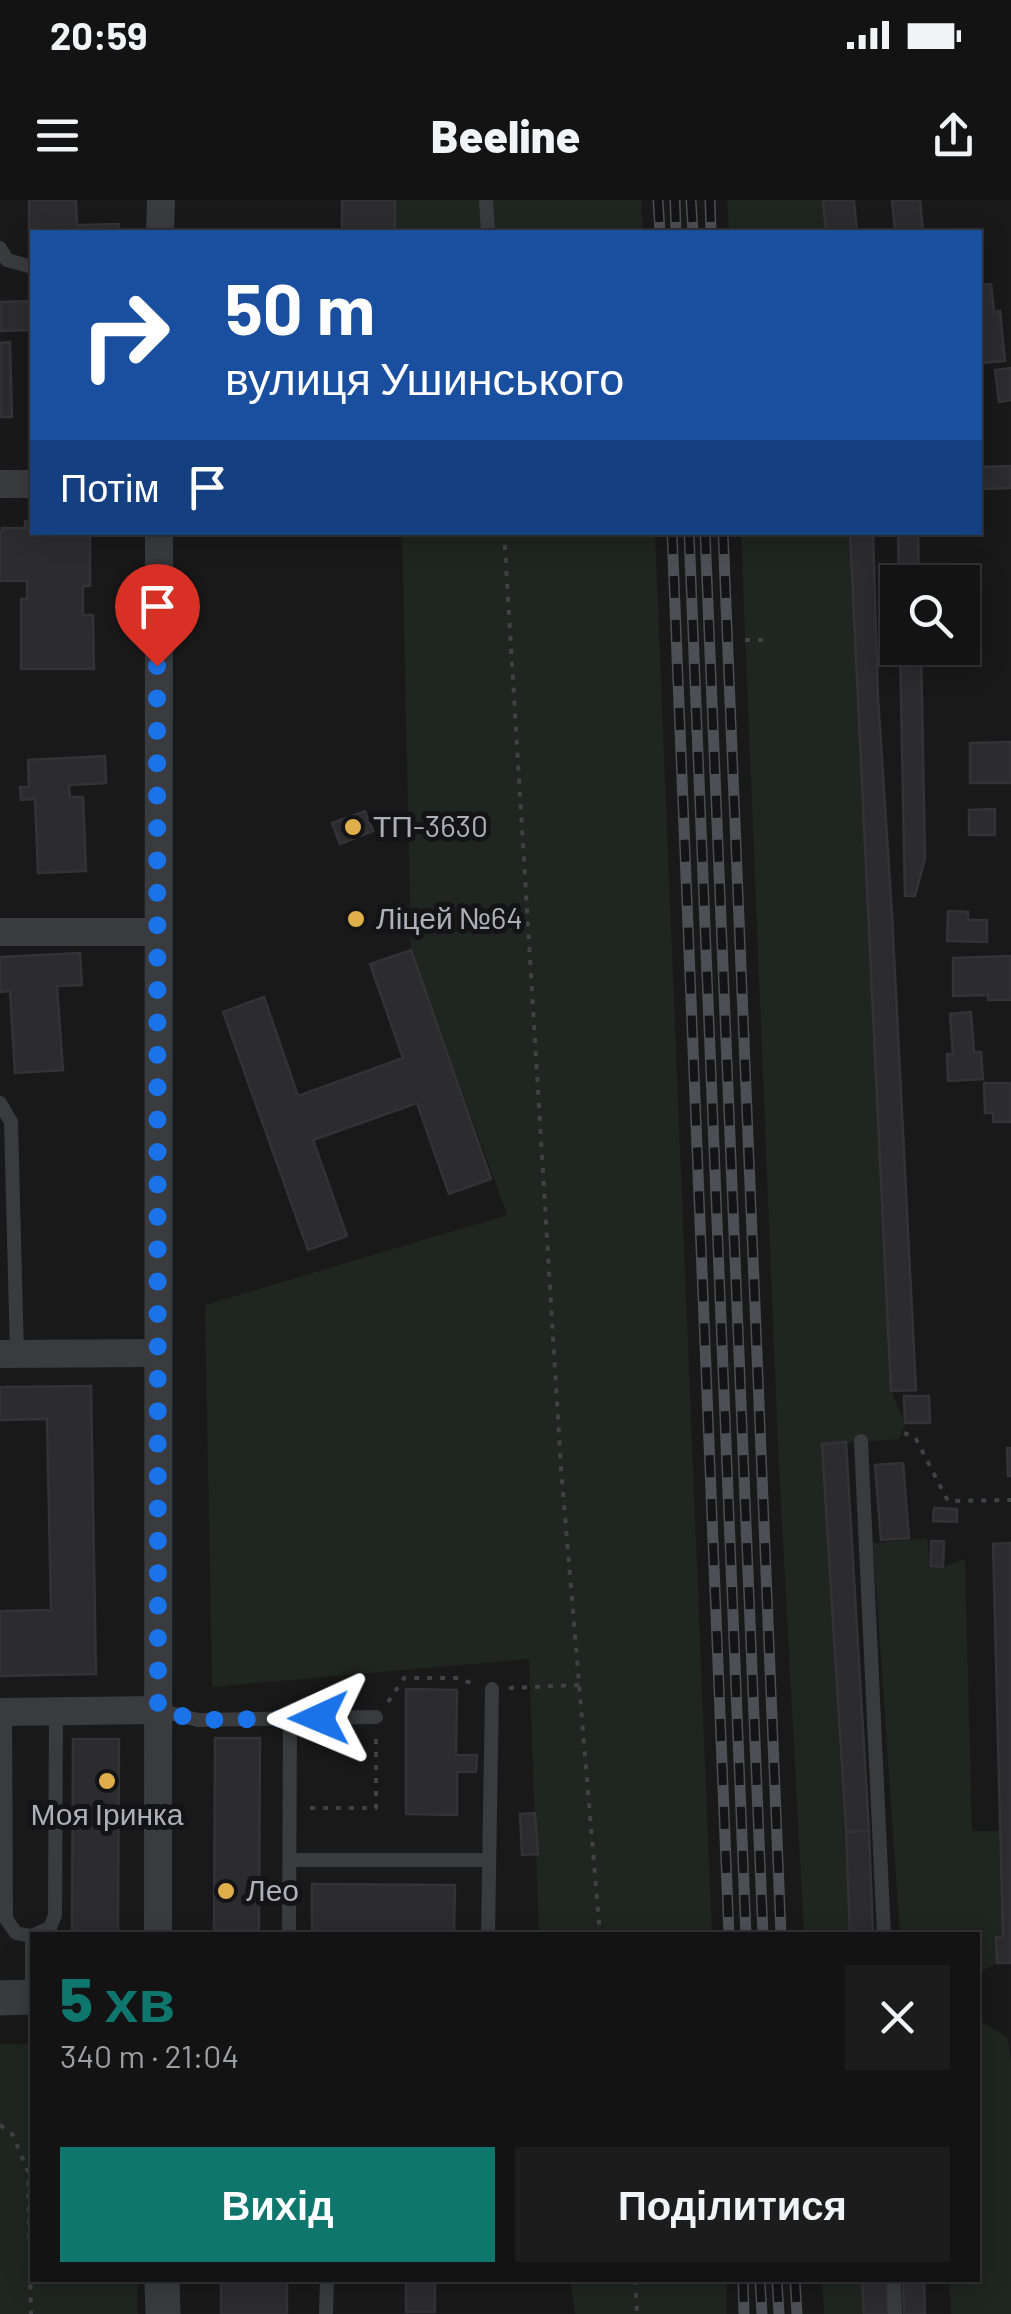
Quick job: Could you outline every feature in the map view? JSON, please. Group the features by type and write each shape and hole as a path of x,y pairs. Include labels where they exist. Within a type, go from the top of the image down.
{"street":[{"path":"160,200 160,230"},
{"path":"0,484 30,484"},
{"path":"158,1932 159,535"},
{"path":"0,932 156,932"},
{"path":"8,1354 158,1354"},
{"path":"2,1712 158,1710"},
{"path":"0,1998 30,1998"},
{"path":"162,2282 163,2314"}],"lane":[{"path":"486,200 488,230"},
{"path":"0,248 7,260 30,266"},
{"path":"0,1102 11,1122 8,1354"},
{"path":"862,1441 884,1932"},
{"path":"488,1932 492,1689"},
{"path":"158,1710 198,1720 376,1718"},
{"path":"42,1932 50,1928 55,1916 56,1711"},
{"path":"2,1712 6,1919 16,1933 30,1935"},
{"path":"289,1932 290,1719"},
{"path":"290,1860 489,1860"},
{"path":"326,2314 327,2282"},
{"path":"894,2282 895,2314"}],"path":[{"path":"504,535 560,1449 600,1932"},
{"path":"746,640 766,640"},
{"path":"904,1433 916,1437 948,1502 1011,1500"},
{"path":"290,1808 376,1808 376,1718 404,1678 456,1678 492,1689 579,1685"},
{"path":"0,2125 13,2135 28,2172 30,2267"},
{"path":"30,2282 31,2314"},
{"path":"635,2282 636,2314"}],"shaded area":[{"path":"395,200 641,200 643,230 395,230"},
{"path":"727,200 823,200 826,230 729,230"},
{"path":"402,535 655,535 712,1932 539,1932 529,1659 212,1687 205,1305 507,1215 411,950"},
{"path":"741,535 850,535 891,1391 905,1423 899,1439 822,1445 850,1932 804,1932 778,1448"},
{"path":"927,1538 931,1566 943,1567 965,1559 972,1831 1000,1831 1003,1937 997,1963 982,1971 980,2021 980,1932 900,1932 873,1543"},
{"path":"980,2021 1007,2037 1011,2059 1011,2314 951,2314 949,2282 980,2282"},
{"path":"0,2044 30,2044 30,2282 137,2282 138,2314 0,2314"},
{"path":"570,2282 726,2282 727,2314 575,2314"},
{"path":"822,2282 862,2282 864,2314 824,2314"}],"building":[{"path":"29,200 76,200 77,225 119,224 119,230 29,233"},
{"path":"342,200 395,200 395,230 342,230"},
{"path":"823,200 854,200 857,230 826,230"},
{"path":"892,200 920,200 923,230 895,230"},
{"path":"991,284 994,312 1000,311 1005,361 982,363 982,285"},
{"path":"30,301 30,330 0,331 0,302"},
{"path":"10,342 12,417 0,417 0,343"},
{"path":"1011,368 1011,400 999,402 995,370"},
{"path":"1011,466 1011,488 982,489 982,467"},
{"path":"25,521 30,521 30,535 90,535 90,586 83,586 83,615 93,615 94,669 21,669 21,599 27,599 27,581 0,581 0,536 2,528 25,528"},
{"path":"850,535 873,535 878,697 916,1390 891,1391"},
{"path":"898,535 918,535 919,565 899,565"},
{"path":"900,665 921,665 925,858 915,896 905,896"},
{"path":"1011,742 1011,783 970,783 970,743"},
{"path":"105,756 106,783 69,785 70,797 83,797 86,871 38,873 35,799 21,800 20,787 29,787 28,760"},
{"path":"995,809 995,835 969,835 969,810"},
{"name":"ТП-3630","path":"365,811 373,831 340,844 332,823"},
{"path":"948,911 968,912 968,920 987,920 987,942 947,941"},
{"path":"411,950 491,1179 449,1194 417,1103 313,1140 347,1236 308,1250 223,1012 264,997 298,1096 403,1058 370,964"},
{"path":"80,953 82,985 57,986 63,1070 15,1073 10,991 0,992 0,957"},
{"path":"1011,956 1011,1000 988,1000 988,995 953,996 953,958"},
{"path":"971,1012 974,1052 981,1052 983,1079 948,1081 947,1054 953,1054 950,1014"},
{"path":"984,1083 1011,1083 1011,1122 993,1122 993,1113 985,1113"},
{"path":"91,1386 96,1674 0,1676 0,1611 51,1610 47,1419 0,1420 0,1387"},
{"path":"904,1396 929,1396 930,1423 905,1423"},
{"path":"846,1442 869,1831 846,1832 822,1444"},
{"path":"1007,1448 1011,1448 1011,1476 1008,1476"},
{"path":"903,1463 909,1538 881,1540 875,1465"},
{"path":"934,1508 957,1509 957,1522 933,1521"},
{"path":"931,1541 944,1541 943,1567 931,1566"},
{"path":"1011,1543 1011,1963 997,1963 996,1937 1003,1937 993,1544"},
{"path":"406,1689 457,1690 456,1755 477,1755 476,1772 457,1772 457,1815 406,1814"},
{"path":"215,1738 260,1738 259,1930 214,1930"},
{"path":"73,1739 119,1739 118,1932 72,1932"},
{"path":"535,1813 538,1854 522,1855 520,1814"},
{"path":"869,1831 873,1932 850,1932 846,1832"},
{"path":"312,1884 455,1885 454,1932 312,1932"},
{"path":"221,2282 287,2282 287,2314 221,2314"},
{"path":"406,2282 435,2282 435,2312 406,2312"},
{"path":"862,2282 887,2282 888,2314 864,2314"},
{"path":"903,2282 924,2282 925,2314 904,2314"}],"railway":[{"path":"658,200 660,230"},
{"path":"675,200 676,230"},
{"path":"691,200 693,230"},
{"path":"710,200 711,230"},
{"path":"672,535 729,1932"},
{"path":"689,535 746,1932"},
{"path":"705,535 763,1932"},
{"path":"723,535 781,1932"},
{"path":"743,2282 744,2314"},
{"path":"760,2282 762,2314"},
{"path":"777,2282 779,2314"},
{"path":"795,2282 797,2314"}],"place":[{"name":"ТП-3630","path":"353,827"},
{"name":"Ліцей №64","path":"356,919"},
{"name":"Моя Іринка","path":"107,1781"},
{"name":"Лео","path":"226,1891"}],"route":[{"path":"157,666 158,1710 198,1720 319,1718"}]}
